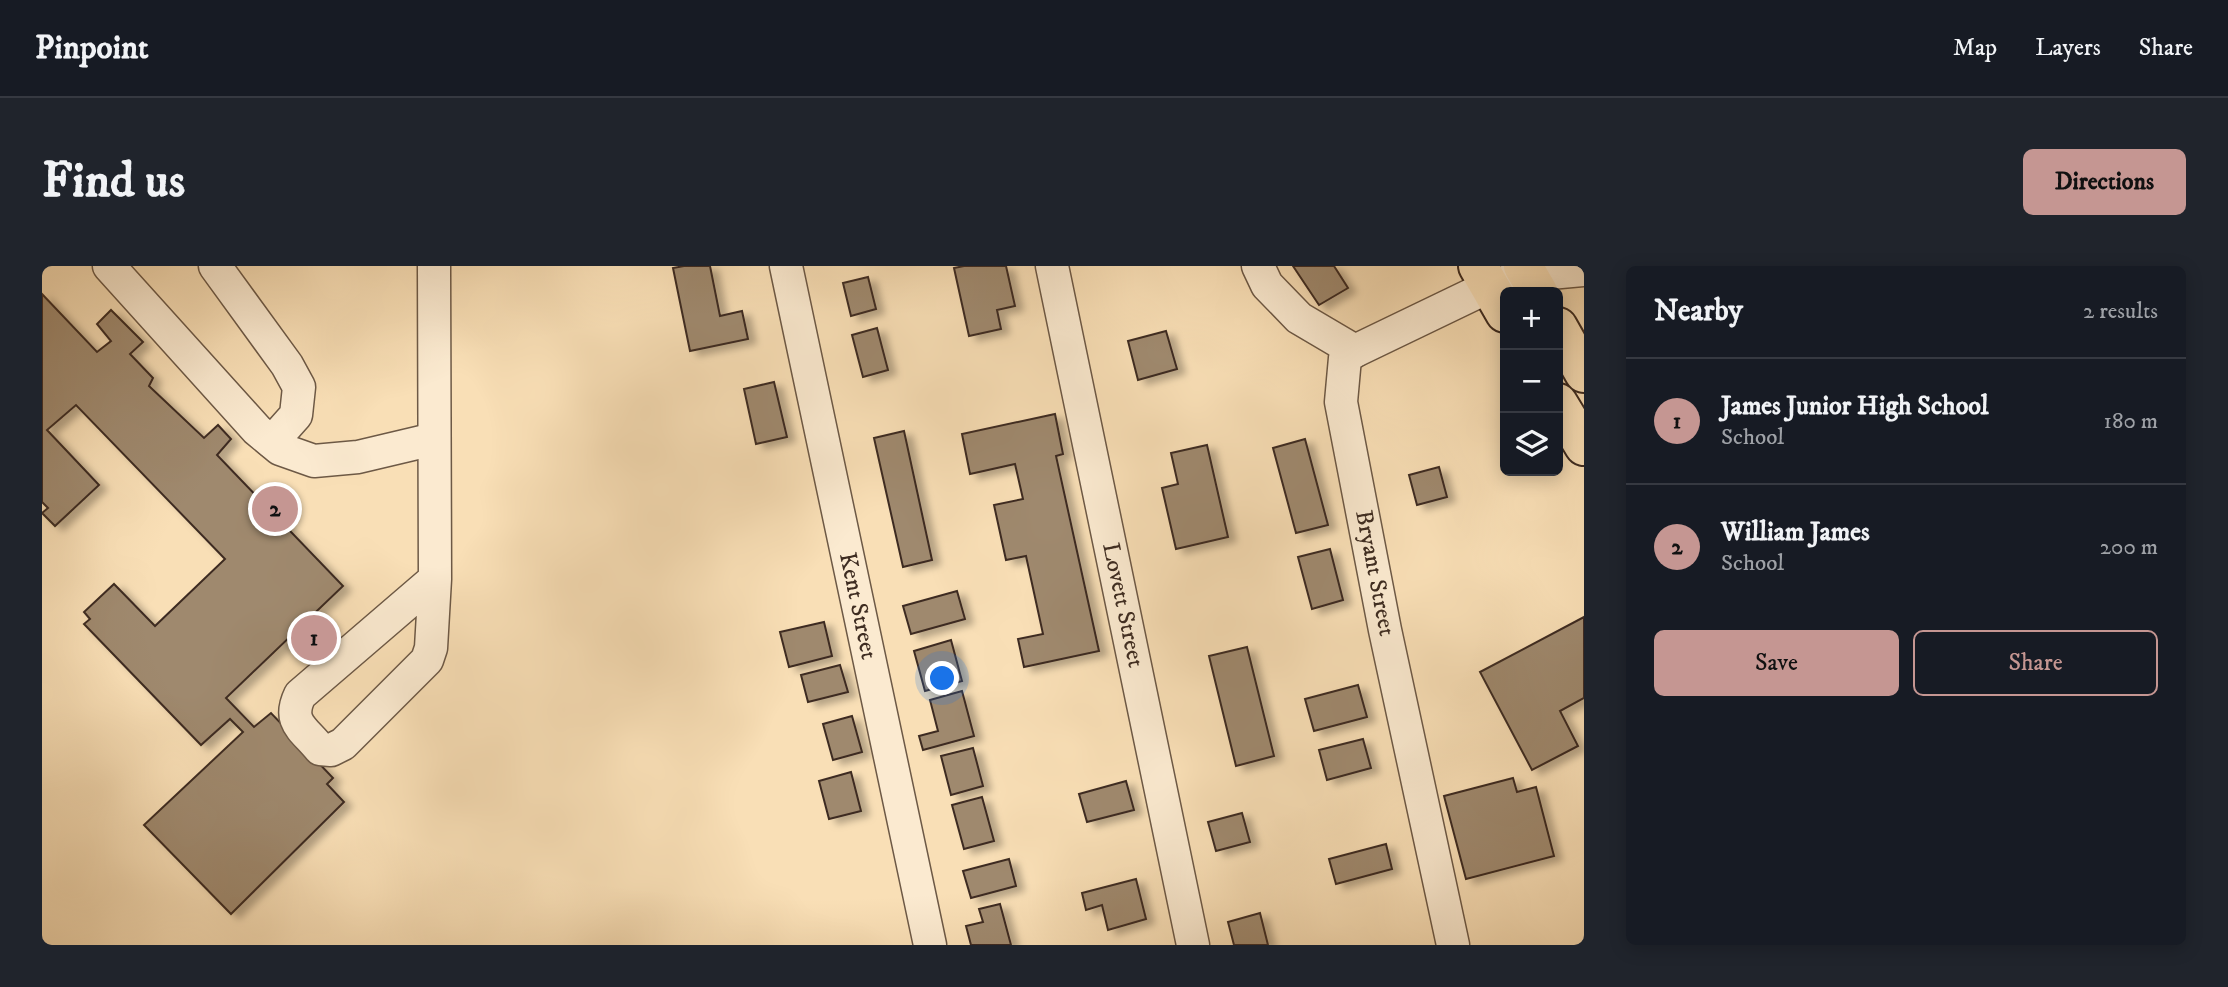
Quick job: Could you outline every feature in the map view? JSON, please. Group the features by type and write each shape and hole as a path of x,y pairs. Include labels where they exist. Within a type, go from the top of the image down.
{"main road":[{"path":"1563,336 1584,373"},
{"path":"1563,411 1584,446"}],"street":[{"path":"109,266 257,430 280,449 314,461 358,457 434,439"},
{"path":"215,266 287,365 299,387 296,415 272,442"},
{"path":"434,266 435,579 431,648 427,660 343,744 331,750 320,749 294,718 294,708 300,695 435,579"},
{"name":"Kent Street","path":"786,266 930,945"},
{"name":"Lovett Street","path":"1052,266 1194,945"},
{"path":"1258,266 1268,285 1299,318 1355,351 1491,289 1530,278 1584,270"},
{"name":"Bryant Street","path":"1355,351 1345,358 1341,402 1385,630 1452,945"}],"building":[{"path":"710,266 720,316 742,311 748,339 690,351 673,268"},
{"path":"1006,266 1015,306 997,310 1001,329 969,336 954,268"},
{"path":"1293,266 1334,266 1348,288 1319,305"},
{"path":"868,277 876,309 851,316 843,283"},
{"path":"42,294 97,352 111,341 97,324 111,310 143,342 130,354 153,378 149,386 204,438 218,425 231,439 217,455 343,586 226,698 254,727 271,713 333,778 327,784 344,802 231,914 144,825 243,732 230,719 201,745 84,624 90,619 84,612 114,584 155,626 225,559 76,405 47,430 99,485 55,526 42,513 48,508 42,502"},
{"path":"877,328 888,370 863,377 852,335"},
{"path":"1166,331 1177,369 1138,380 1128,341"},
{"path":"774,382 787,437 756,444 744,389"},
{"path":"1055,414 1063,454 1056,456 1099,651 1024,667 1018,639 1043,634 1026,556 1006,560 994,505 1023,499 1015,464 970,474 962,434"},
{"path":"904,431 932,560 903,567 874,438"},
{"path":"1305,439 1328,525 1296,533 1273,448"},
{"path":"1207,445 1228,537 1176,549 1162,488 1178,484 1171,453"},
{"path":"1439,467 1447,497 1417,505 1409,475"},
{"path":"1330,549 1343,600 1312,609 1298,557"},
{"path":"957,591 965,619 911,634 903,606"},
{"path":"1584,617 1584,698 1560,711 1578,746 1532,770 1480,672"},
{"path":"824,622 832,656 789,667 780,632"},
{"path":"951,640 962,681 925,691 914,651"},
{"path":"1247,647 1274,756 1236,766 1209,656"},
{"path":"840,665 848,692 808,702 801,675"},
{"path":"1358,685 1367,717 1314,731 1305,699"},
{"path":"962,691 974,736 923,750 919,736 938,731 930,700"},
{"path":"852,716 862,752 833,760 823,724"},
{"path":"1363,739 1371,768 1327,780 1319,750"},
{"path":"973,748 983,786 951,795 941,756"},
{"path":"851,772 861,811 829,819 819,781"},
{"path":"1513,778 1517,792 1536,787 1554,856 1466,879 1444,796"},
{"path":"1126,781 1134,810 1087,822 1079,794"},
{"path":"982,797 994,841 964,849 952,805"},
{"path":"1242,813 1250,842 1216,851 1208,822"},
{"path":"1386,844 1392,869 1336,884 1329,859"},
{"path":"1009,859 1016,886 971,898 963,871"},
{"path":"1136,879 1146,919 1108,930 1102,905 1086,910 1082,893"},
{"path":"1000,904 1011,945 971,945 966,926 983,922 979,909"},
{"path":"1260,913 1268,945 1234,945 1228,922"}],"place":[{"name":"William James","path":"275,509"},
{"name":"James Junior High School","path":"314,638"}]}
